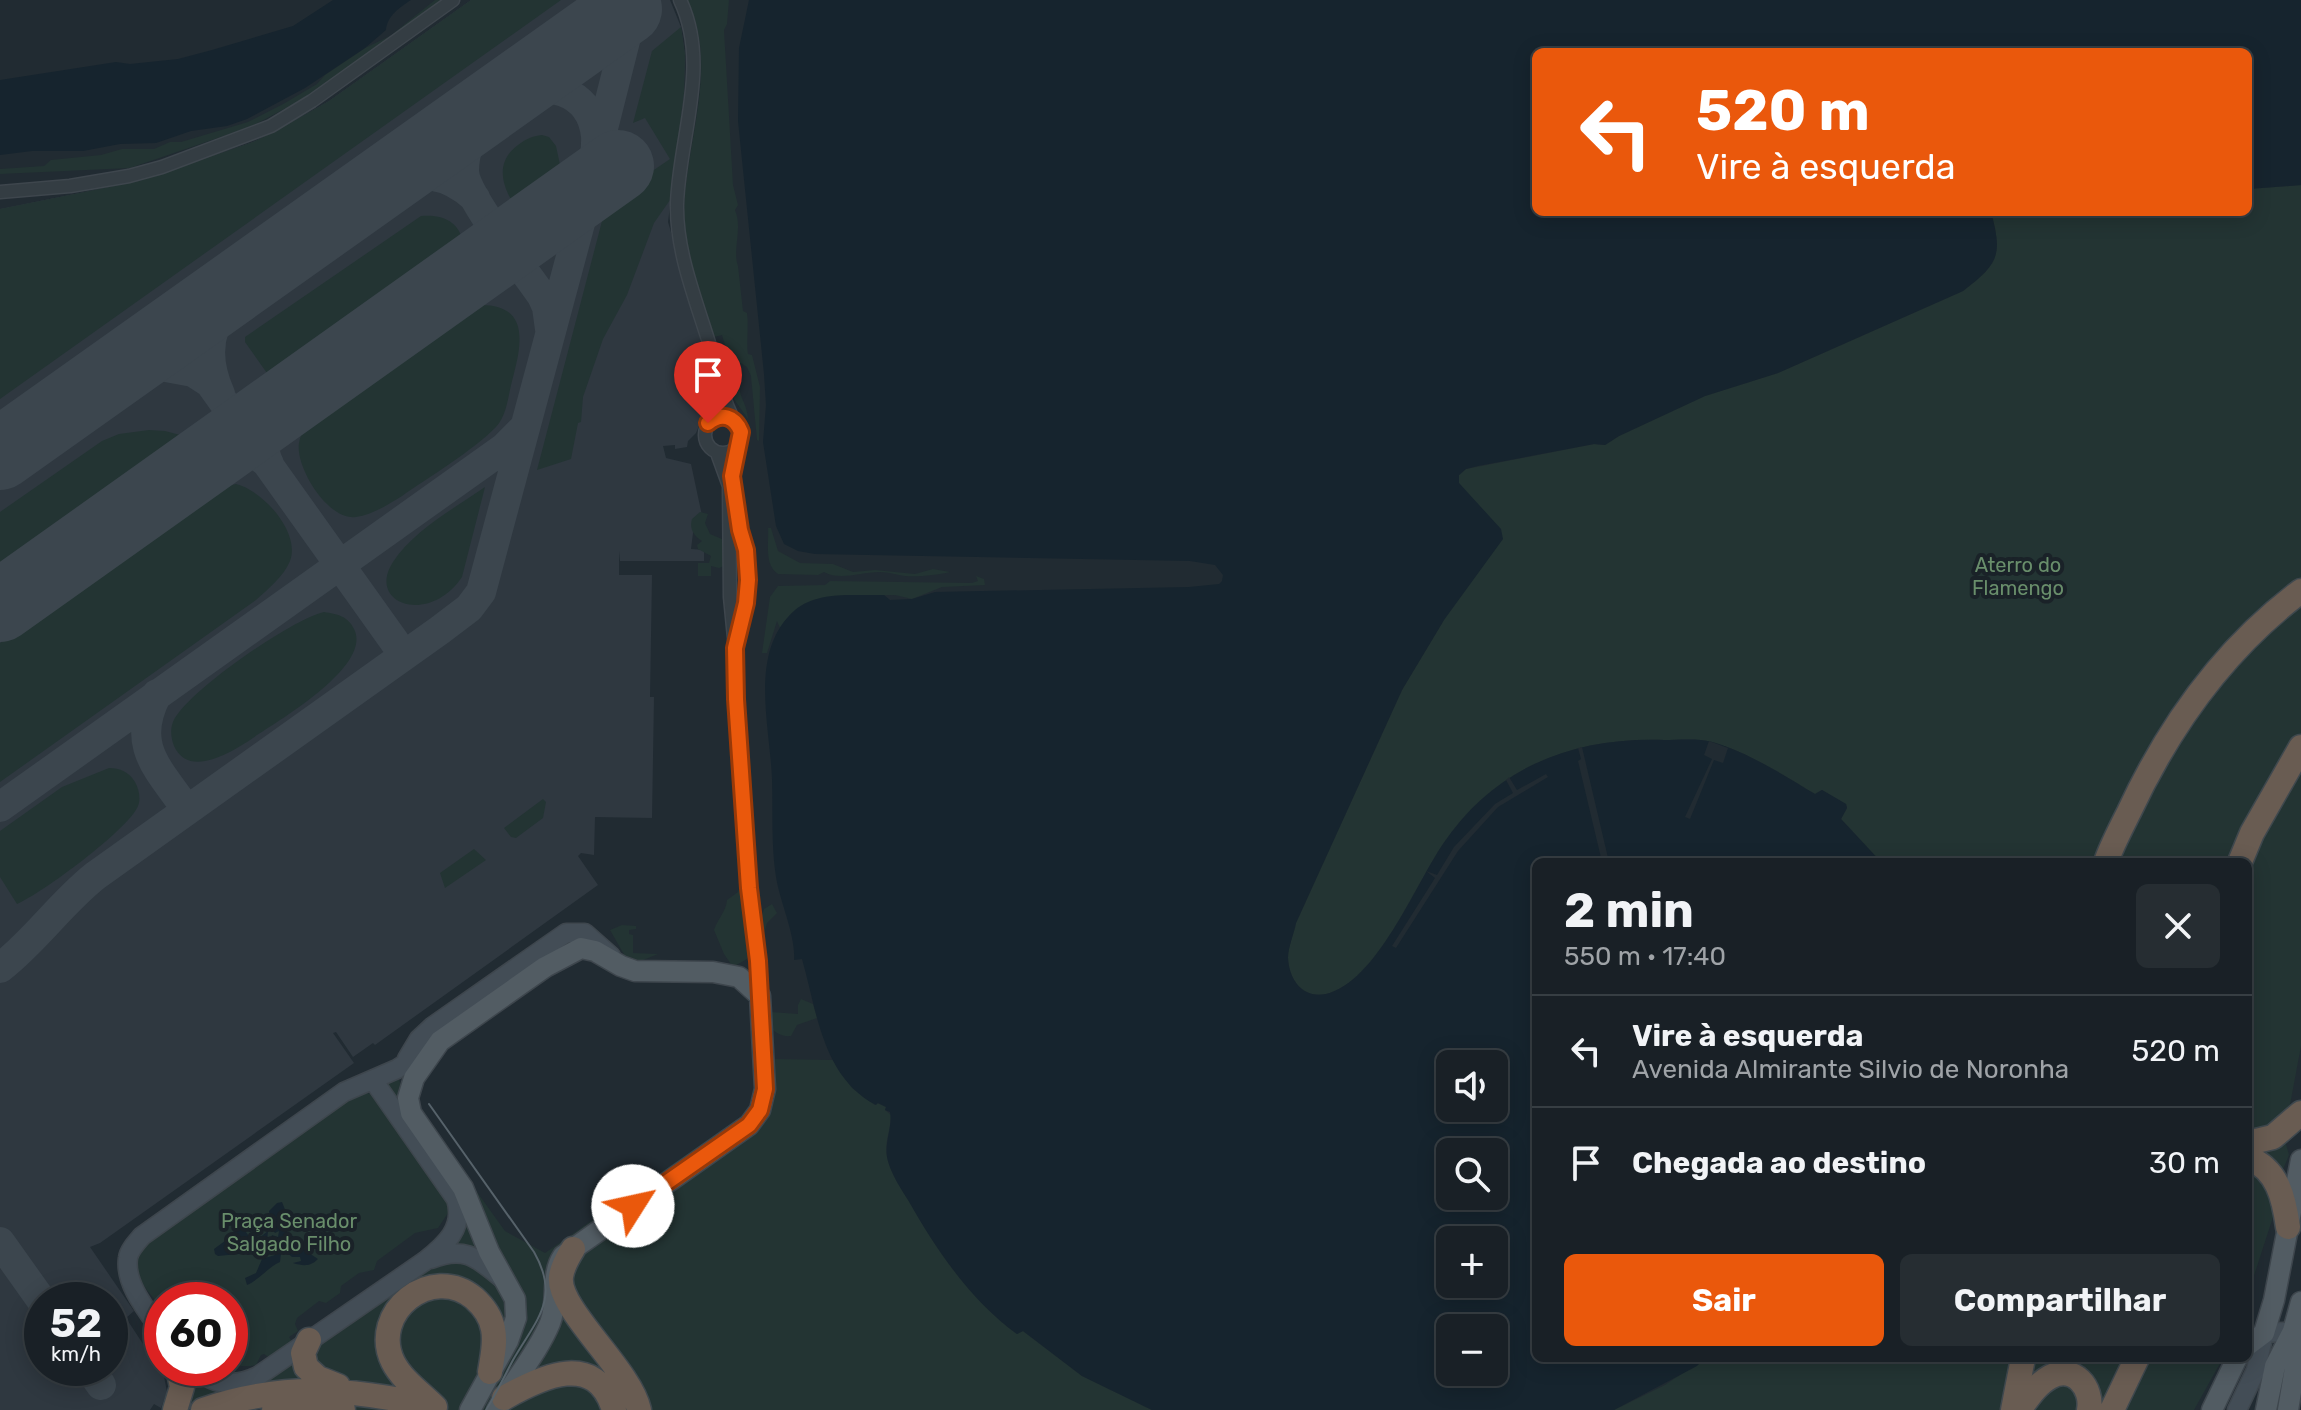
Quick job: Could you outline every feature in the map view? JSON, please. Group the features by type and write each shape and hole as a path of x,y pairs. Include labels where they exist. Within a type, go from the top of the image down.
{"highway":[{"path":"2108,858 2150,766 2178,721 2233,654 2301,591"},
{"path":"2242,858 2252,833 2301,747"},
{"path":"2252,1142 2273,1137 2301,1113"},
{"path":"2252,1160 2268,1170 2278,1186 2284,1200 2288,1227"},
{"path":"573,1249 561,1277 562,1288 576,1314 631,1387 639,1410"},
{"path":"438,1408 398,1371 389,1349 395,1313 416,1292 433,1285 453,1286 480,1303 493,1330 490,1372"},
{"path":"309,1340 303,1353 306,1367 347,1401"},
{"path":"2016,1410 2022,1362"},
{"path":"2112,1410 2135,1362"},
{"path":"501,1404 535,1380 559,1373 572,1373 599,1384 610,1398 614,1410"},
{"path":"2016,1410 2047,1378 2064,1374 2086,1386 2091,1399 2089,1410"},
{"path":"175,1410 182,1386"},
{"path":"203,1410 281,1392 438,1408"},
{"path":"274,1410 347,1401"}],"main road":[{"path":"470,1410 505,1350 516,1318 515,1299 510,1285 489,1252 463,1188 409,1109 410,1087 440,1041 545,967 575,950 588,948 635,971 713,972 739,977 760,996 765,1089 760,1110 749,1125 563,1256 556,1268 556,1299 550,1323 501,1404"},
{"path":"2256,1339 2276,1295 2301,1160"},
{"path":"2288,1410 2301,1302"},
{"path":"2266,1410 2275,1366 2297,1331"},
{"path":"2212,1410 2235,1362"}],"street":[{"path":"0,192 70,186 129,176 162,167 271,126 312,101 453,0"},
{"path":"680,0 690,31 694,62 678,193 679,235 714,358 719,387 741,432 732,476 746,550 748,580 735,648"},
{"path":"719,387 704,437 709,447 717,453 729,486 730,597 739,747 760,996"},
{"path":"708,423 724,416 734,421"},
{"path":"717,453 729,452 739,444"},
{"path":"405,1064 414,1046 433,1026 566,933 579,931 588,935 621,966"},
{"path":"739,977 758,961"},
{"path":"144,1306 129,1270 131,1251 142,1236 364,1083 405,1064 440,1041"},
{"path":"248,1379 270,1368 425,1261 454,1233 459,1217 458,1204 451,1190 386,1097 364,1083"},
{"path":"425,1261 449,1253 464,1253 480,1261 510,1285"},
{"path":"2237,1410 2256,1370 2256,1339 2297,1331"}],"shaded area":[{"path":"471,0 670,0 681,27 685,55 684,93 668,222 697,320 710,394 696,433 688,441 687,447 675,449 675,445 663,446 666,458 691,464 704,525 694,525 691,549 704,550 704,561 620,561 619,551 619,575 652,575 652,818 595,817 594,855 581,853 578,856 598,885 375,1045 373,1043 353,1057 336,1032 333,1033 354,1063 100,1243 90,1247 114,1282 24,1282 24,1386 128,1386 128,1321 144,1345 144,1386 166,1386 161,1408 154,1404 150,1410 0,1410 0,209 139,181 253,142 329,101"},
{"path":"128,1302 134,1311 128,1316"}],"green space":[{"path":"435,0 446,0 309,96 250,127 130,168 0,174 0,169 44,166 51,160 101,155 122,149 154,149 248,122 317,84 365,48 390,36"},
{"path":"471,0 561,0 0,399 0,209 139,181 253,142 329,101"},
{"path":"687,0 729,0 724,30 733,185 738,205 735,210 738,224 736,259 743,311 747,313 748,354 752,355 760,387 759,441 751,376 747,367 739,362 735,364 741,375 739,388 748,419 731,395 717,348 725,345 722,335 714,337 687,248 685,191 698,108 701,52 697,26"},
{"path":"681,27 685,55 684,93 670,200 654,223 627,295 603,339 583,397 581,422 578,423 571,459 537,470 607,202 670,159 645,118 633,123 652,51"},
{"path":"532,137 549,137 556,146 562,174 517,209 504,184 503,167 510,152"},
{"name":"Aterro do Flamengo","path":"2301,185 2301,1046 2284,1137 2289,1155 2252,1282 2252,858 1877,858 1841,819 1846,804 1822,790 1815,794 1739,752 1712,742 1694,740 1631,740 1598,744 1568,751 1512,776 1464,817 1443,844 1378,952 1345,986 1318,995 1304,991 1294,980 1288,958 1296,923 1402,690 1444,620 1465,491 1459,483 1459,475 1466,469 1594,444 1605,445 1705,396 1778,373 1963,291 1984,273 1995,258 1997,239 1992,216 2252,216 2252,189"},
{"path":"421,216 447,220 457,228 462,240 269,376 245,342 245,337"},
{"path":"479,305 508,312 519,330 518,355 500,422 464,454 386,506 356,517 345,516 335,510 316,490 302,465 299,443 305,428 316,417 466,311"},
{"path":"149,430 184,436 0,567 0,512 102,441 119,434"},
{"path":"236,484 257,494 285,525 292,550 290,561 280,577 256,600 0,782 0,643 215,489"},
{"path":"485,487 462,577 434,601 419,605 405,604 394,598 388,589 387,577 402,550 436,520"},
{"path":"700,512 708,514 705,523 710,534 722,539 727,565 719,568 711,566 711,576 698,576 698,563 709,563 711,556 698,549 697,545 702,541 692,529 692,519"},
{"path":"768,528 771,528 778,551 800,563 833,564 853,572 875,570 915,574 933,569 950,572 916,576 880,572 844,576 824,572 818,575 778,574 769,560"},
{"path":"976,576 984,579 985,585 942,587 912,599 895,595 834,596 792,613 780,628 777,621 767,653 762,653 770,597 778,586 825,585 830,581 972,583 978,581"},
{"path":"324,612 345,618 354,629 356,644 350,659 337,675 301,706 234,750 200,762 181,756 171,734 173,722 182,709 218,676 265,642"},
{"path":"109,768 127,773 133,779 139,794 138,806 119,830 83,860 17,904 0,877 0,831 62,787"},
{"path":"543,799 546,802 543,818 516,838 511,837 504,828"},
{"path":"474,849 486,860 445,888 440,873"},
{"path":"741,883 747,904 757,914 762,915 764,909 772,904 777,913 767,923 761,945 752,946 747,959 733,967 714,930 727,900 738,892"},
{"path":"622,925 636,926 636,929 629,930 629,934 633,935 633,953 658,954 641,961 626,958 610,930"},
{"path":"801,999 813,1004 817,1018 797,1025 791,1036 778,1034 768,1025 771,1012 798,1014"},
{"name":"Praça Senador Salgado Filho","path":"772,1059 833,1060 852,1088 875,1105 886,1107 885,1110 891,1115 886,1152 893,1175 931,1238 970,1290 1017,1334 1023,1331 1082,1376 1152,1410 264,1410 255,1385 222,1392 189,1404 187,1401 187,1386 248,1386 255,1384 274,1367 264,1354 256,1365 248,1365 248,1282 144,1282 144,1286 135,1269 137,1251 232,1182 238,1167 264,1156 275,1144 302,1133 350,1098 361,1094 373,1095 383,1102 449,1194 450,1210 438,1228 415,1233 377,1261 374,1270 359,1273 341,1286 340,1293 326,1303 319,1301 297,1318 295,1324 298,1331 289,1337 301,1349 460,1244 456,1242 465,1213 462,1198 383,1084 397,1076 406,1114 462,1192 477,1232 487,1228 472,1192 416,1112 418,1110 505,1231 545,1253 746,1113 760,1090"},
{"path":"1699,1362 2221,1362 2194,1410 1614,1410 1665,1385"}],"water":[{"path":"333,0 411,0 395,12 386,30 365,48 305,88 247,119 227,126 191,131 156,143 0,155 0,80 116,62 130,64 178,59 293,26"},
{"path":"749,0 2301,0 2301,185 2252,189 2252,48 1532,48 1532,216 1992,216 1997,239 1995,258 1990,266 1963,291 1778,373 1705,396 1605,445 1594,444 1478,466 1466,469 1459,475 1459,483 1501,529 1503,539 1444,620 1402,690 1296,923 1288,958 1294,980 1304,991 1318,995 1345,986 1378,952 1443,844 1464,817 1487,795 1512,776 1539,762 1598,744 1631,740 1706,741 1752,758 1815,794 1822,790 1846,804 1841,819 1877,858 1532,858 1532,1362 1701,1362 1614,1410 1152,1410 1082,1376 1023,1331 1017,1334 969,1290 930,1237 890,1166 887,1148 890,1112 858,1093 844,1078 824,1041 802,959 794,960 793,940 778,887 773,853 772,779 765,690 771,646 780,627 795,610 815,599 826,597 884,595 890,600 912,599 935,592 1189,587 1219,584 1223,575 1215,565 1190,561 815,554 798,551 784,544 776,526 763,442 766,405 738,121 739,48"},
{"path":"282,1202 288,1217 281,1220 287,1227 287,1235 293,1236 300,1247 318,1259 309,1265 293,1263 301,1261 300,1257 292,1257 284,1250 280,1262 248,1284 245,1278 256,1273 262,1259 278,1254 277,1243 272,1243 264,1252 255,1248 248,1253 218,1256 214,1249 233,1235 234,1229 243,1228 251,1239 259,1238 268,1231 267,1241 272,1235 278,1237 279,1231 275,1233 271,1228 269,1211"}],"pier":[{"path":"1709,741 1728,748 1723,763 1714,760 1690,819 1685,817 1712,759 1704,755"},
{"path":"1582,747 1608,858 1601,858 1578,761 1581,759 1578,748"},
{"path":"1546,774 1548,777 1498,807 1458,851 1396,948 1392,946 1435,878 1426,871 1437,875 1454,847 1495,804 1513,793 1506,780 1509,777 1517,790"}],"taxiway":[{"path":"599,144 628,29 624,20 613,18"},
{"path":"0,968 95,876 440,630 469,608 481,592 590,186 596,149 592,120 585,107 575,98 563,92 535,88 505,96"},
{"path":"482,112 466,155 464,171 467,183 485,215 542,296 550,329"},
{"path":"384,182 409,176 432,176 454,183 475,198"},
{"path":"466,275 494,264 509,264 524,269"},
{"path":"220,394 210,359 214,328 229,300 254,274"},
{"path":"109,377 150,364 193,372 210,383 404,655"},
{"path":"269,464 264,439 272,419 283,405"},
{"path":"0,807 504,448 523,429"},
{"path":"211,456 241,450 255,454 268,464"},
{"path":"157,694 149,712 147,742 158,769 187,810"},
{"path":"0,1242 28,1282"}],"runway":[{"path":"0,454 626,9"},
{"path":"0,606 618,166"}],"tram line":[{"path":"429,1104 534,1252 545,1283 545,1296 537,1321 486,1410"}],"route":[{"path":"633,1206 749,1125 760,1110 765,1089 758,961 749,888 736,699 735,648 748,580 745,542 740,530 732,476 741,432 734,421 724,416 708,423"}]}
